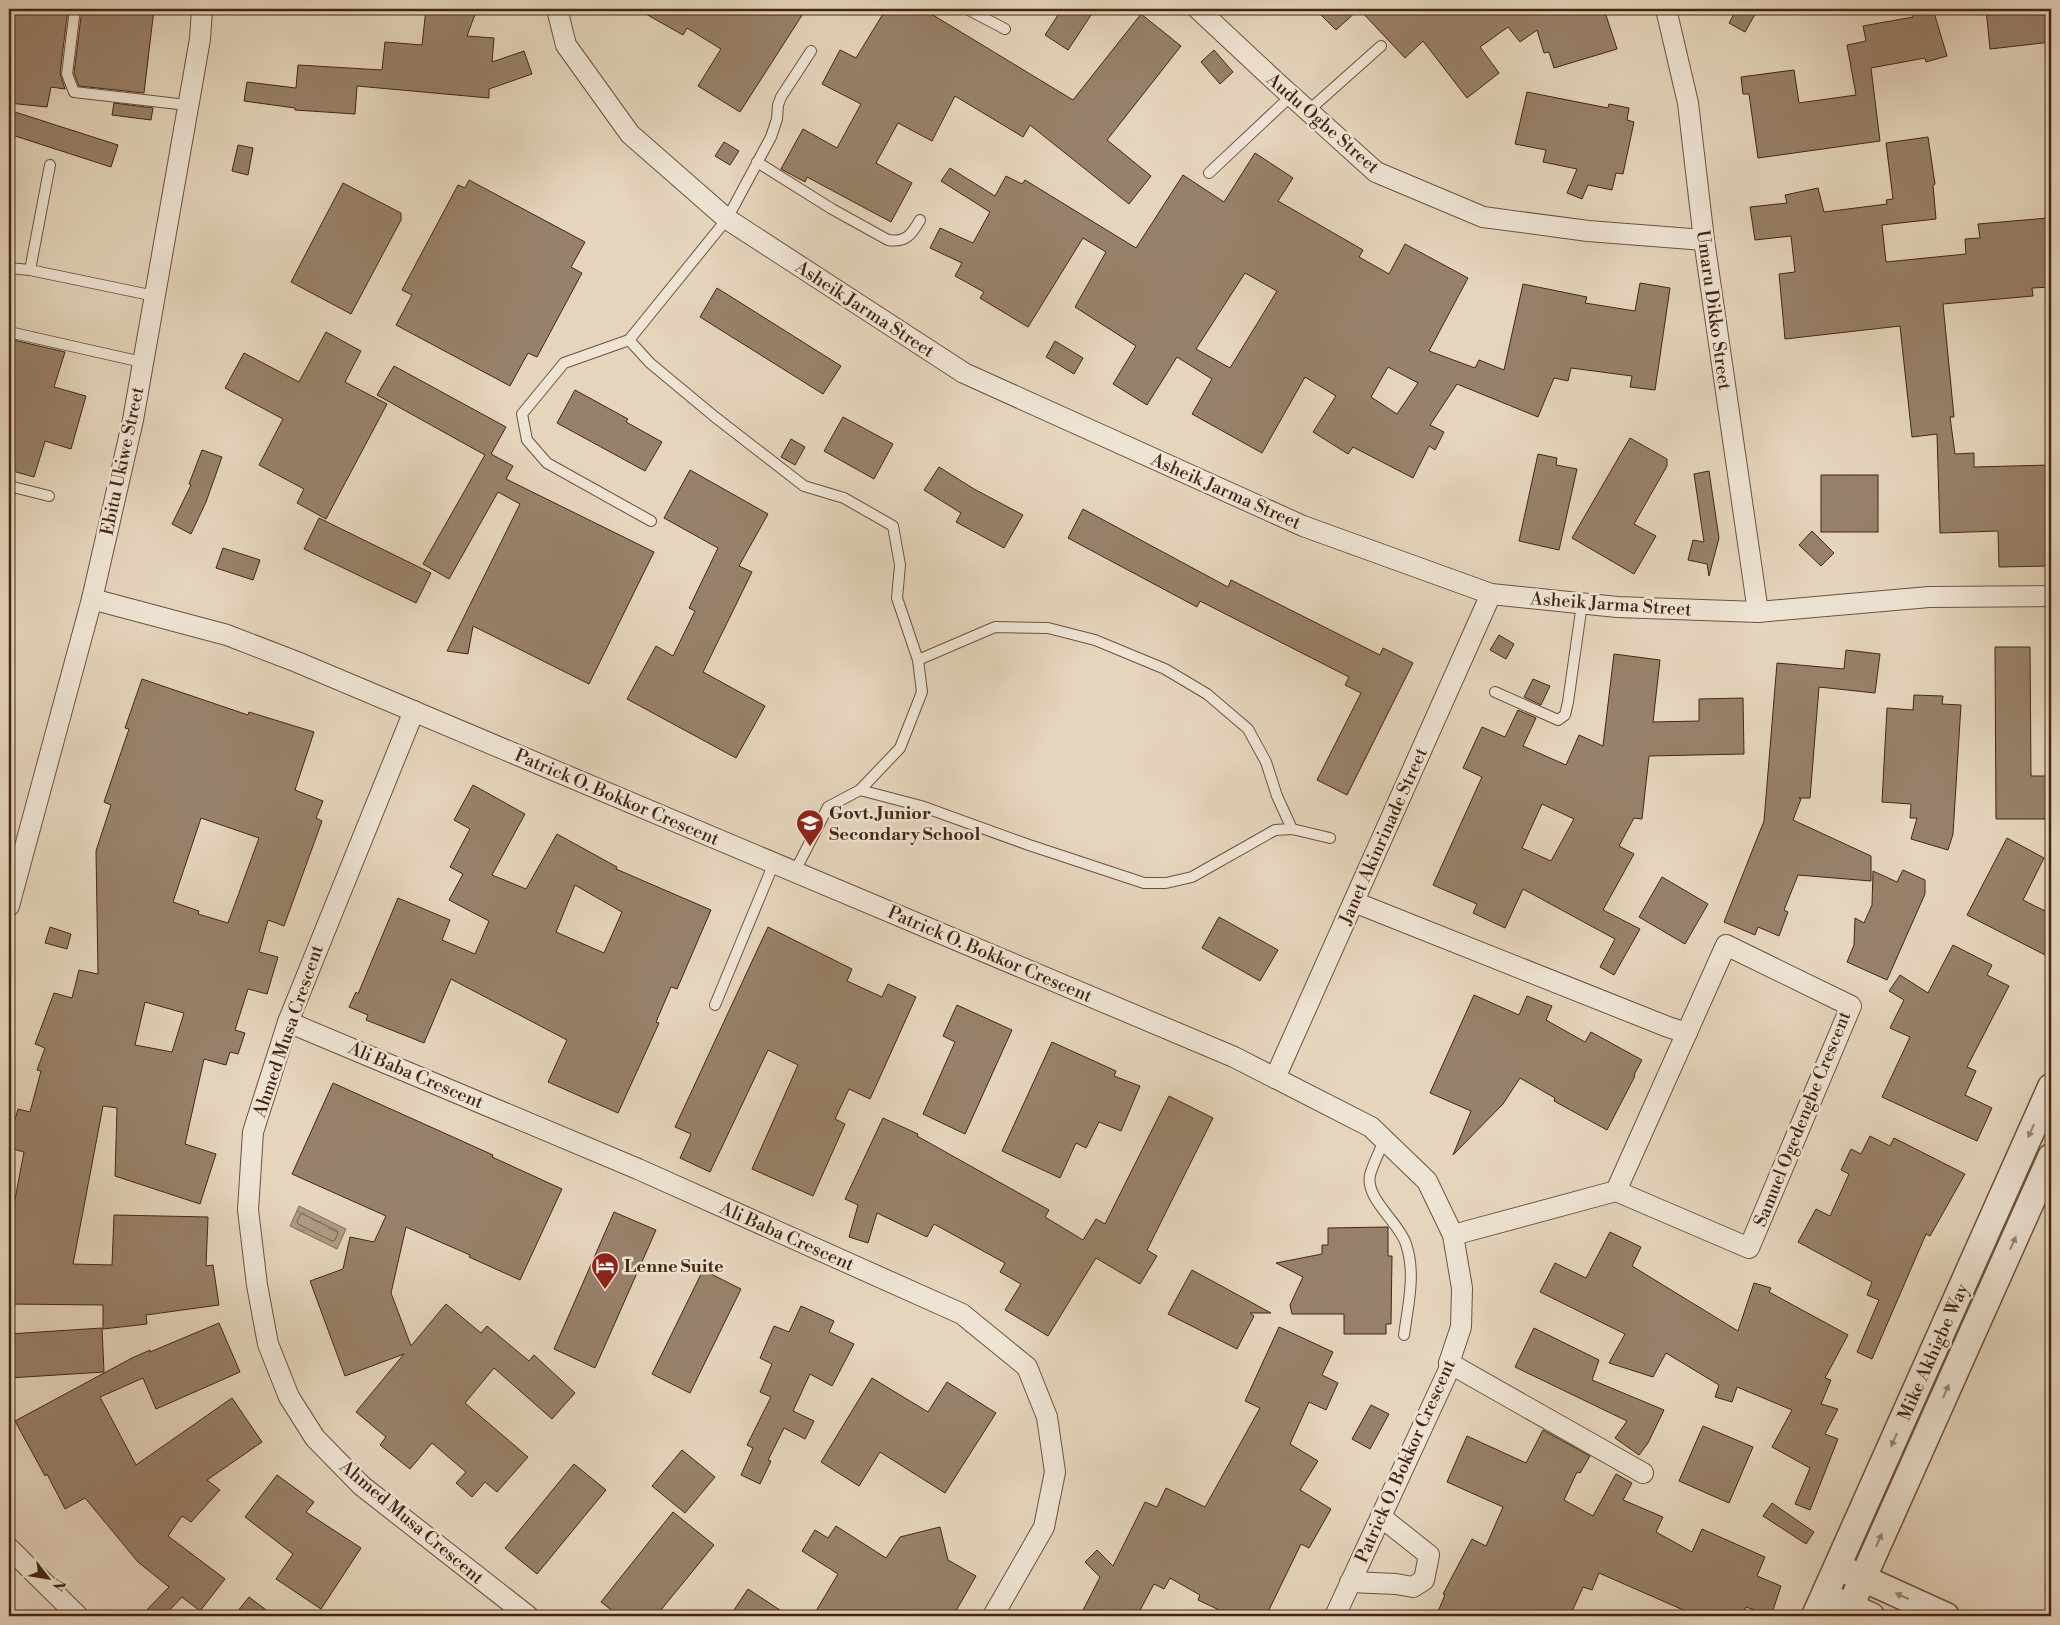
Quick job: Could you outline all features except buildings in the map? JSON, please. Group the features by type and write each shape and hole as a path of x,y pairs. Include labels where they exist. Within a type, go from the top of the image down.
{"street":[{"name":"Ebitu Ukiwe Street","path":"9,906 92,599 133,420 200,39 202,9"},
{"name":"Asheik Jarma Street","path":"557,9 566,45 630,134 727,219 964,373 1303,526 1491,594 1582,604 1758,612 1929,598 2051,596"},
{"name":"Audu Ogbe Street","path":"1198,9 1290,96 1376,172 1483,217 1588,231 1704,240"},
{"name":"Umaru Dikko Street","path":"1666,9 1688,103 1704,240 1758,612"},
{"name":"Janet Akinrinade Street","path":"1275,1078 1491,594"},
{"name":"Patrick O. Bokkor Crescent","path":"92,599 228,635 414,711 1234,1057 1371,1127 1427,1181 1453,1235 1462,1288 1461,1327 1449,1363 1451,1365 1335,1616"},
{"name":"Ahmed Musa Crescent","path":"414,711 288,1022 254,1132 248,1210 257,1285 268,1344 289,1397 315,1438 362,1486 528,1616"},
{"path":"1354,902 1668,1028 1687,1033"},
{"name":"Samuel Ogedengbe Crescent","path":"1726,945 1851,1006 1749,1248 1616,1191 1726,945"},
{"name":"Ali Baba Crescent","path":"288,1022 638,1169 962,1314 1027,1367 1047,1417 1055,1472 1044,1527 993,1616"},
{"name":"Mike Akhigbe Way","path":"1819,1606 2051,1087"},
{"name":"Mike Akhigbe Way","path":"1855,1613 1862,1578 2051,1157"},
{"path":"1453,1235 1616,1191"},
{"path":"1449,1363 1642,1473"},
{"path":"1350,1582 1396,1584 1413,1587 1424,1580 1429,1555 1380,1517"},
{"path":"9,1548 78,1616"},
{"path":"1837,1567 1946,1616"},
{"path":"1819,1606 1855,1613"}],"lane":[{"path":"75,9 67,74 74,92 187,105"},
{"path":"967,9 1005,29"},
{"path":"1308,111 1381,46"},
{"path":"651,521 547,463 527,440 522,414 564,363 629,340 727,219 775,128 781,97 811,50"},
{"path":"1209,173 1290,96"},
{"path":"757,162 832,209 888,240 907,239 911,236 920,220"},
{"path":"30,270 50,165"},
{"path":"9,268 30,270 154,296"},
{"path":"9,332 142,362"},
{"path":"629,340 658,369 715,417 804,486 844,498 893,526 900,565 898,598 918,660 922,692 900,748 860,790 828,806 795,871"},
{"path":"9,486 49,496"},
{"path":"1495,692 1558,720 1565,715 1582,604"},
{"path":"918,660 995,627 1048,628 1095,640 1165,669 1207,694 1248,729 1266,762 1277,796 1292,829"},
{"path":"860,790 921,806 1029,845 1144,883 1166,883 1192,876 1275,830 1292,829 1330,838"},
{"path":"714,1005 774,863"},
{"path":"1384,1140 1370,1177 1371,1194 1389,1215 1406,1244 1412,1274 1404,1335"}],"water":[{"path":"299,1206 346,1229 337,1249 290,1226"}],"place":[{"name":"Govt. Junior Secondary School","path":"810,847"},
{"name":"Lenne Suite","path":"605,1290"}]}
